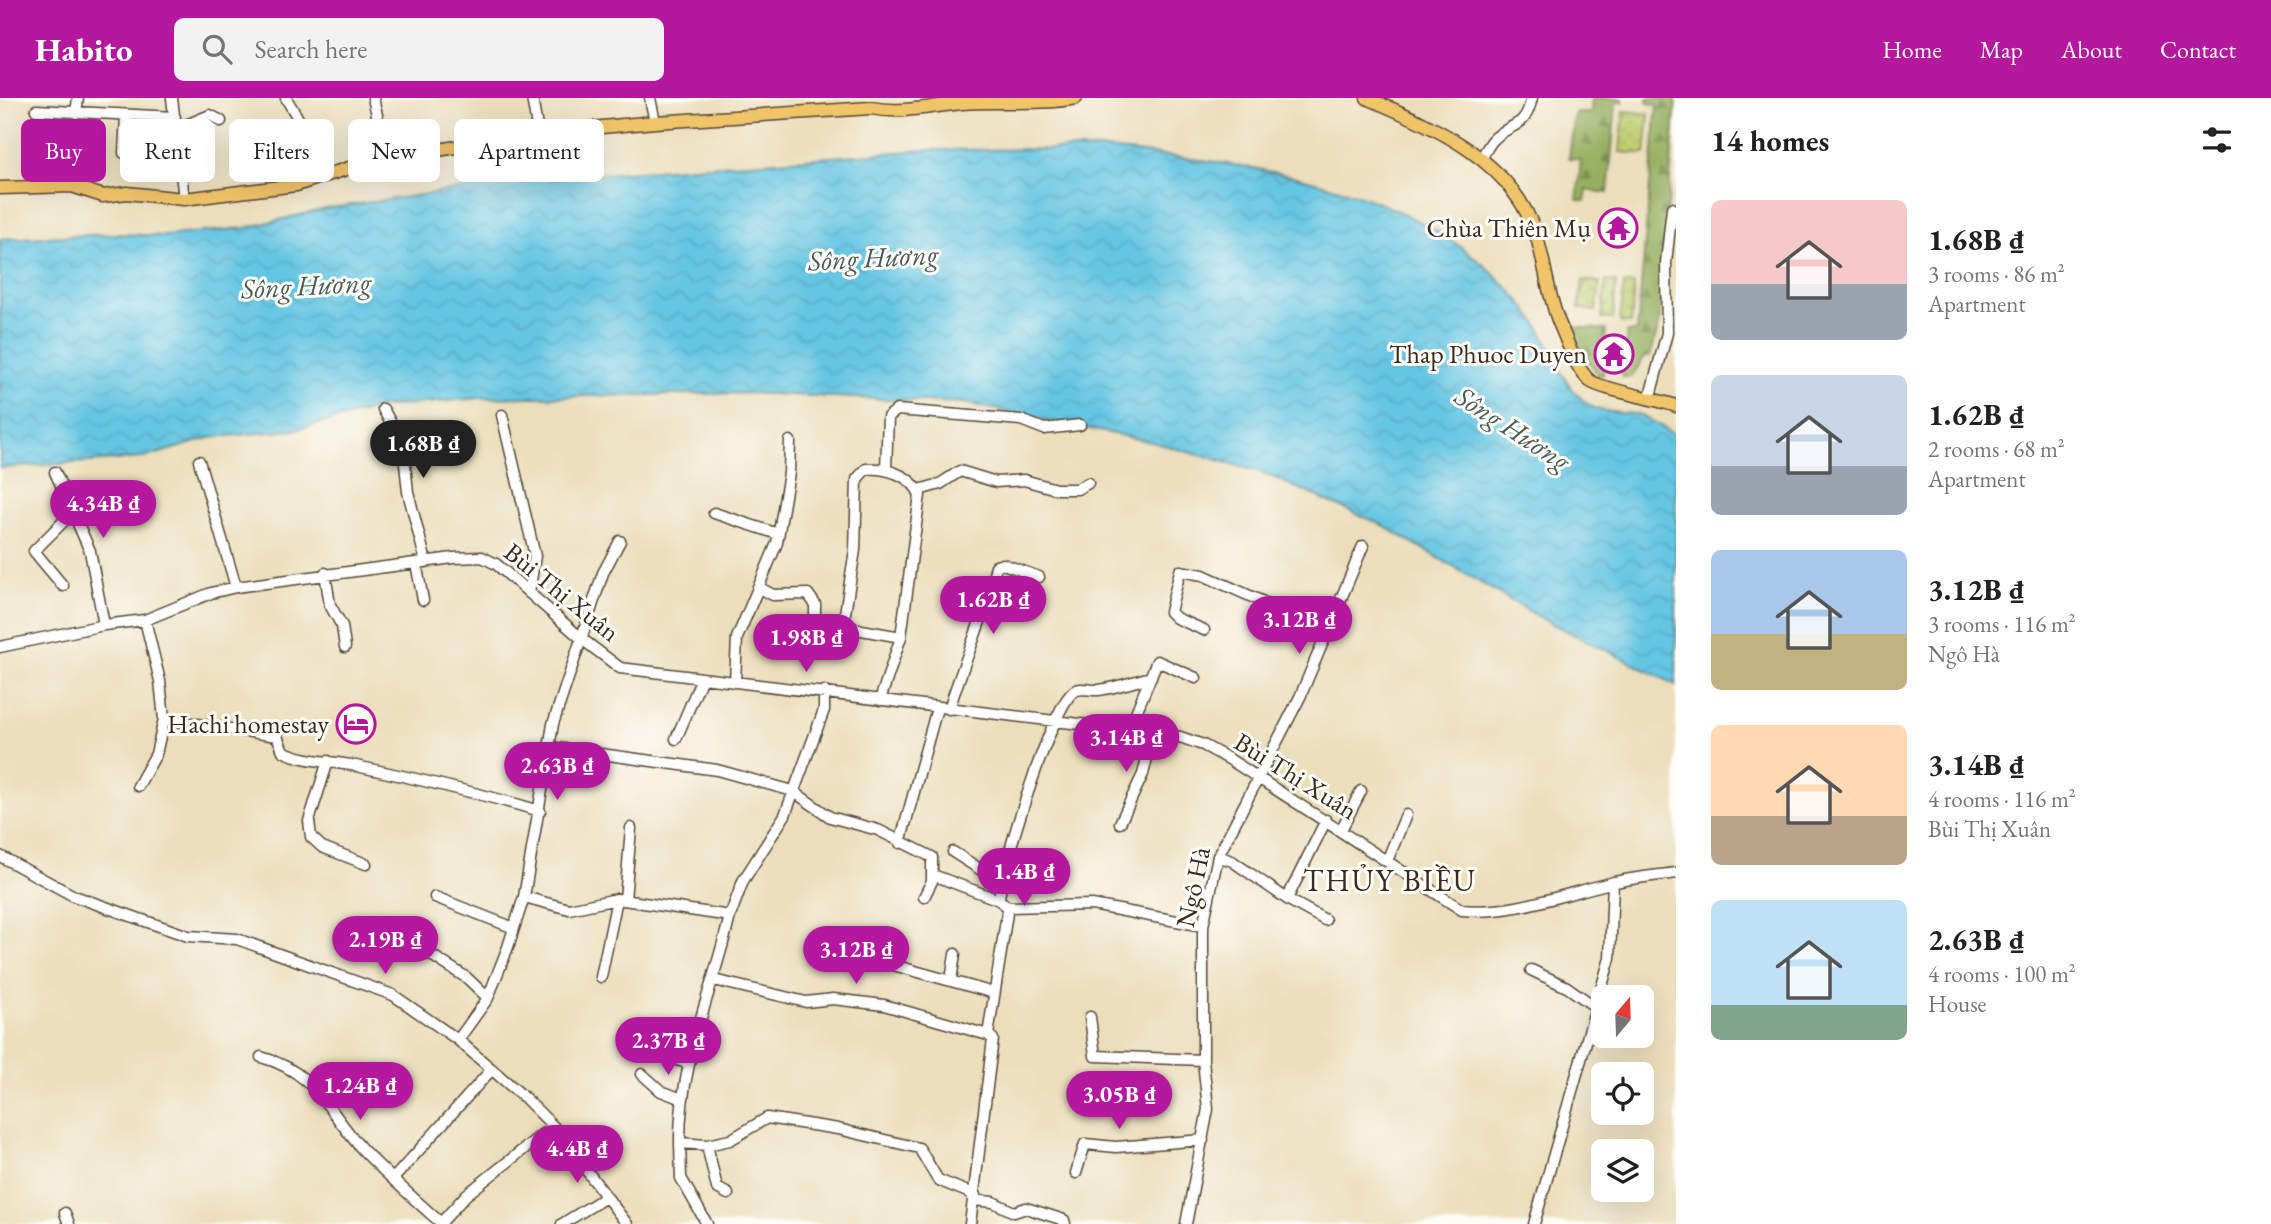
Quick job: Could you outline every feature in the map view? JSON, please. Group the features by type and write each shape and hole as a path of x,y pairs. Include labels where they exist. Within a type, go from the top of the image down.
{"main road":[{"path":"604,127 871,108 892,112 962,103 1051,103 1076,98"},
{"path":"1367,98 1425,123 1482,157 1513,191 1537,236 1549,293 1580,370 1589,380 1600,386 1650,396 1676,405"},
{"path":"334,173 368,162 454,147"},
{"path":"0,188 72,186 103,196 127,193 184,199 305,182"}],"street":[{"path":"76,113 78,98"},
{"path":"36,110 175,117 172,98"},
{"path":"286,98 298,119"},
{"path":"373,98 377,115"},
{"path":"531,98 535,119"},
{"path":"650,98 655,122"},
{"path":"1482,157 1495,137 1518,126 1529,111 1532,98"},
{"path":"126,115 126,119"},
{"path":"200,119 210,115 221,121"},
{"path":"182,182 184,199"},
{"path":"1650,396 1667,333 1666,263 1672,208"},
{"path":"383,409 403,445 408,492 421,563 423,600"},
{"path":"886,469 888,417 897,410 1021,420 1044,429 1080,425"},
{"path":"502,415 535,556 529,593"},
{"path":"735,682 737,638 772,558 778,534 789,473 790,441"},
{"path":"199,461 236,587"},
{"path":"844,626 855,550 857,479 866,469 886,469 919,490 940,484 960,471 996,482 1024,480 1056,489 1077,489 1088,483"},
{"path":"55,472 90,551 104,625"},
{"path":"880,700 901,637 919,490"},
{"path":"63,586 34,551 36,545 74,511"},
{"path":"714,513 778,534"},
{"path":"458,1040 488,998 514,928 524,897 553,724 603,573 620,541"},
{"name":"Ngô Hà","path":"1186,1224 1208,1109 1203,1060 1203,926 1218,856 1300,697 1326,629 1363,546"},
{"name":"Bùi Thị Xuân","path":"0,647 104,625 145,620 211,593 236,587 325,573 482,558 496,564 582,639 620,668 1129,730 1203,744 1326,820 1462,910 1482,912 1514,908 1613,882 1676,873"},
{"path":"949,709 984,617 996,566 1003,564 1039,577"},
{"path":"1204,630 1176,618 1170,612 1180,571 1203,575 1326,629"},
{"path":"325,573 330,606 342,626 345,646"},
{"path":"758,587 773,595 808,594 815,604 817,622 901,637"},
{"path":"138,786 156,754 164,719 160,681 145,620"},
{"path":"1129,730 1158,661 1196,678"},
{"path":"988,1035 1004,903 1000,882 1054,721 1071,693 1077,689 1099,690 1152,677"},
{"path":"676,739 702,678"},
{"path":"707,1224 681,1178 682,1100 687,1063 715,980 730,916 743,881 785,815 824,710 824,691"},
{"path":"900,843 937,708"},
{"path":"164,719 277,736 283,751 292,756 471,791 540,811"},
{"path":"1120,822 1143,774 1153,734"},
{"path":"550,747 718,770 793,791 830,817 878,830 932,857 933,875 924,897"},
{"path":"328,761 309,821 311,837 322,847 366,864"},
{"path":"1341,830 1361,791"},
{"path":"1387,861 1406,815"},
{"path":"1287,899 1326,820"},
{"path":"601,977 621,899 631,828"},
{"path":"953,852 1000,882"},
{"path":"0,856 74,896 188,936 237,939 393,995 458,1040 553,1126 626,1224"},
{"path":"1218,856 1233,861 1287,899 1325,920"},
{"path":"933,875 1004,903 1092,905 1203,926"},
{"path":"1601,985 1610,958 1613,882"},
{"path":"435,897 514,928"},
{"path":"524,897 569,909 621,899 730,916"},
{"path":"425,951 467,978 488,998"},
{"path":"951,981 955,954"},
{"path":"861,956 994,993"},
{"path":"1531,970 1559,983 1591,1004"},
{"path":"715,980 806,1002 833,999 884,1006 988,1035 993,1039 970,1224"},
{"path":"1090,1017 1095,1056 1203,1060"},
{"path":"1534,1224 1591,1017"},
{"path":"639,1049 687,1063"},
{"path":"261,1057 295,1070 316,1088 352,1137 440,1224 466,1195 553,1126"},
{"path":"393,1179 492,1069"},
{"path":"642,1074 661,1091 682,1100"},
{"path":"680,1143 707,1145 730,1140 767,1118 838,1129 919,1148 938,1180 974,1198 993,1202 1014,1212 1026,1208 1064,1220 1065,1224"},
{"path":"1076,1173 1085,1144 1116,1147 1203,1140"},
{"path":"707,1145 717,1188 728,1194"},
{"path":"562,1224 606,1197"}],"green space":[{"path":"1592,98 1623,98 1623,102 1616,102 1608,193 1587,190 1585,201 1577,200 1581,160 1569,158 1575,113 1591,113"},
{"path":"1648,98 1676,98 1659,325 1650,356 1646,355 1631,377 1622,377 1627,332 1637,332 1657,105 1648,103"},
{"path":"1624,111 1649,114 1645,154 1620,152"},
{"path":"1583,280 1600,282 1596,311 1579,308"},
{"path":"1606,281 1616,282 1613,319 1602,318"},
{"path":"1624,284 1634,285 1631,323 1620,322"},
{"path":"1567,326 1606,330 1603,375 1598,375"}],"water":[{"name":"Sông Hương","path":"1107,149 1266,171 1369,199 1417,220 1462,248 1503,283 1525,308 1543,334 1564,377 1578,396 1604,411 1640,415 1676,436 1676,685 1541,618 1382,525 1261,472 1152,442 965,403 748,393 479,398 383,407 294,430 213,437 143,458 0,468 0,239 116,234 164,236 245,228 330,208 511,182 604,182 604,174 926,150"}],"place":[{"name":"Chùa Thiên Mụ","path":"1618,228"},
{"name":"Thap Phuoc Duyen","path":"1614,354"},
{"name":"Hachi homestay","path":"356,724"}],"district":[{"name":"THỦY BIỀU","path":"1390,881"}]}
